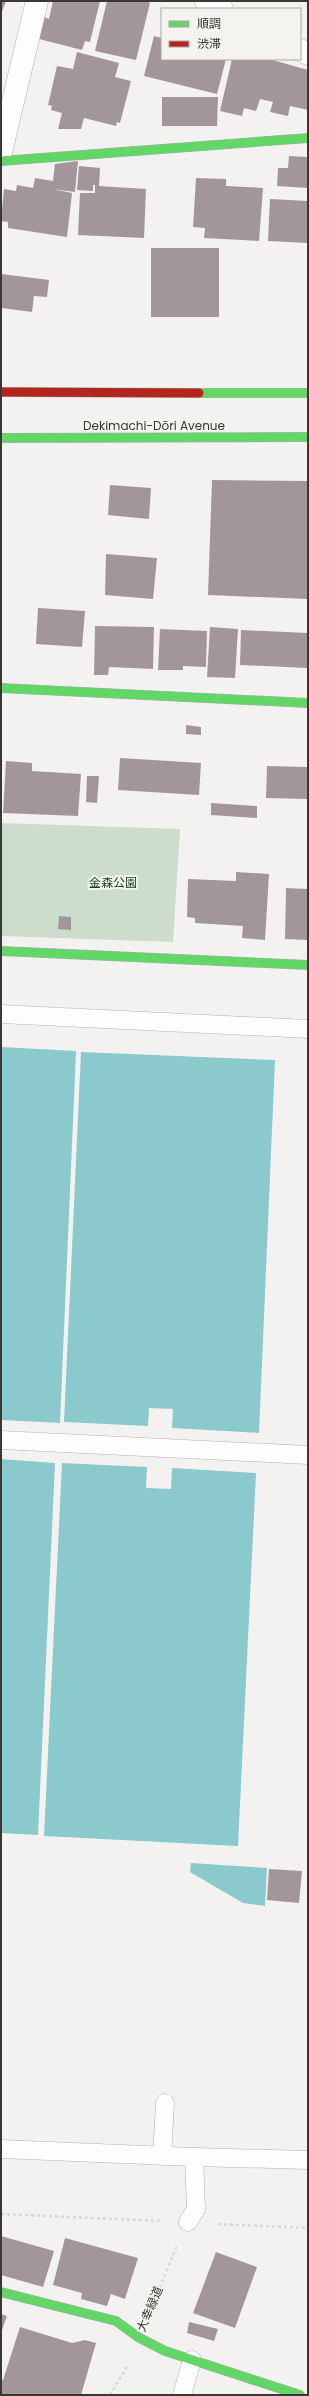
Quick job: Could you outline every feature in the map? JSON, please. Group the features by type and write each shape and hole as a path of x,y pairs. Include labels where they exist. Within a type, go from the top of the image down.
{"street":[{"path":"1,152 37,1"},
{"path":"206,1 220,8"},
{"path":"1,161 308,138"},
{"path":"1,392 308,392"},
{"name":"Dekimachi-Dōri Avenue","path":"1,438 308,438"},
{"path":"1,688 308,703"},
{"path":"1,951 308,965"},
{"path":"1,2292 116,2321 138,2337 166,2352 300,2395"}],"lane":[{"path":"1,1014 308,1029"},
{"path":"1,1440 308,1455"},
{"path":"162,2156 165,2103"},
{"path":"1,2149 162,2156 308,2160"},
{"path":"188,2222 196,2209 194,2157"},
{"path":"182,2395 192,2360"}],"path":[{"path":"1,2214 308,2228"},
{"name":"大幸緑道","path":"110,2395 128,2364 138,2337 188,2222"}],"green space":[{"name":"金森公園","path":"1,823 180,829 173,942 1,936"}],"water":[{"path":"1,1047 76,1051 60,1423 1,1420"},
{"path":"81,1052 275,1060 259,1433 172,1428 173,1409 149,1408 148,1426 64,1422"},
{"path":"1,1459 55,1463 38,1835 1,1833"},
{"path":"62,1463 147,1467 146,1488 171,1489 172,1468 256,1473 238,1846 44,1836"},
{"path":"191,1863 267,1868 265,1906 243,1903 190,1872"}],"building":[{"path":"1,1 6,1 1,14"},
{"path":"53,1 100,1 90,42 85,41 82,50 39,39 44,17 49,19"},
{"path":"107,1 146,1 150,3 136,60 95,51"},
{"path":"154,36 161,38 161,60 226,60 217,94 144,76"},
{"path":"77,52 119,63 115,77 131,81 120,123 117,122 116,126 84,118 81,129 58,129 62,113 51,110 52,106 48,105 57,66 73,69"},
{"path":"232,60 273,60 308,70 308,110 290,106 288,116 270,112 273,102 260,99 256,111 244,108 242,116 220,111"},
{"path":"162,97 218,97 217,126 162,126"},
{"path":"289,156 308,157 308,188 277,186 278,168 288,168"},
{"path":"78,161 75,192 52,189 72,193 67,237 8,228 8,222 1,221 4,189 16,191 17,185 33,188 35,178 53,181 55,164"},
{"path":"79,166 100,168 99,186 146,189 144,238 78,235 80,193 95,193 95,185 93,185 93,191 77,190"},
{"path":"196,178 226,179 226,186 263,188 259,241 204,238 205,228 193,227"},
{"path":"270,199 308,201 308,243 268,241"},
{"path":"151,248 219,248 219,317 151,317"},
{"path":"1,274 49,280 47,297 34,296 32,312 1,308"},
{"path":"212,480 308,481 308,599 208,595"},
{"path":"110,485 151,488 149,519 108,515"},
{"path":"106,554 157,558 153,599 105,595"},
{"path":"38,608 85,611 82,647 36,644"},
{"path":"95,626 154,627 153,669 109,667 108,675 94,675"},
{"path":"210,627 238,629 235,678 207,677"},
{"path":"160,629 207,631 206,667 183,666 183,670 158,670"},
{"path":"241,630 308,633 308,668 240,665"},
{"path":"186,725 201,727 201,735 186,734"},
{"path":"120,758 201,763 199,795 118,790"},
{"path":"6,761 32,763 32,771 81,774 78,816 3,813"},
{"path":"267,766 308,767 308,799 266,798"},
{"path":"87,776 99,776 97,803 86,802"},
{"path":"211,803 257,806 257,818 211,815"},
{"path":"236,872 269,874 265,940 242,938 243,926 195,923 195,918 187,917 188,879 236,881"},
{"path":"286,888 308,889 308,940 285,939"},
{"path":"59,916 71,917 71,930 58,929"},
{"path":"269,1869 302,1871 299,1903 267,1900"},
{"path":"1,2236 54,2251 43,2287 1,2275"},
{"path":"65,2238 138,2258 125,2299 111,2294 107,2306 81,2299 82,2293 53,2285"},
{"path":"216,2252 257,2267 235,2328 193,2313"},
{"path":"1,2314 7,2316 1,2333"},
{"path":"189,2322 218,2329 214,2341 187,2333"},
{"path":"20,2327 72,2343 85,2340 96,2343 81,2395 1,2395 1,2379 3,2380"}],"traffic: fast":[{"path":"1,161 308,138"},
{"path":"199,393 308,393"},
{"path":"1,438 308,437"},
{"path":"1,688 308,703"},
{"path":"1,951 308,965"},
{"path":"1,2292 116,2321 138,2337 165,2351 300,2395"}],"traffic: jam":[{"path":"1,392 199,393"}]}
